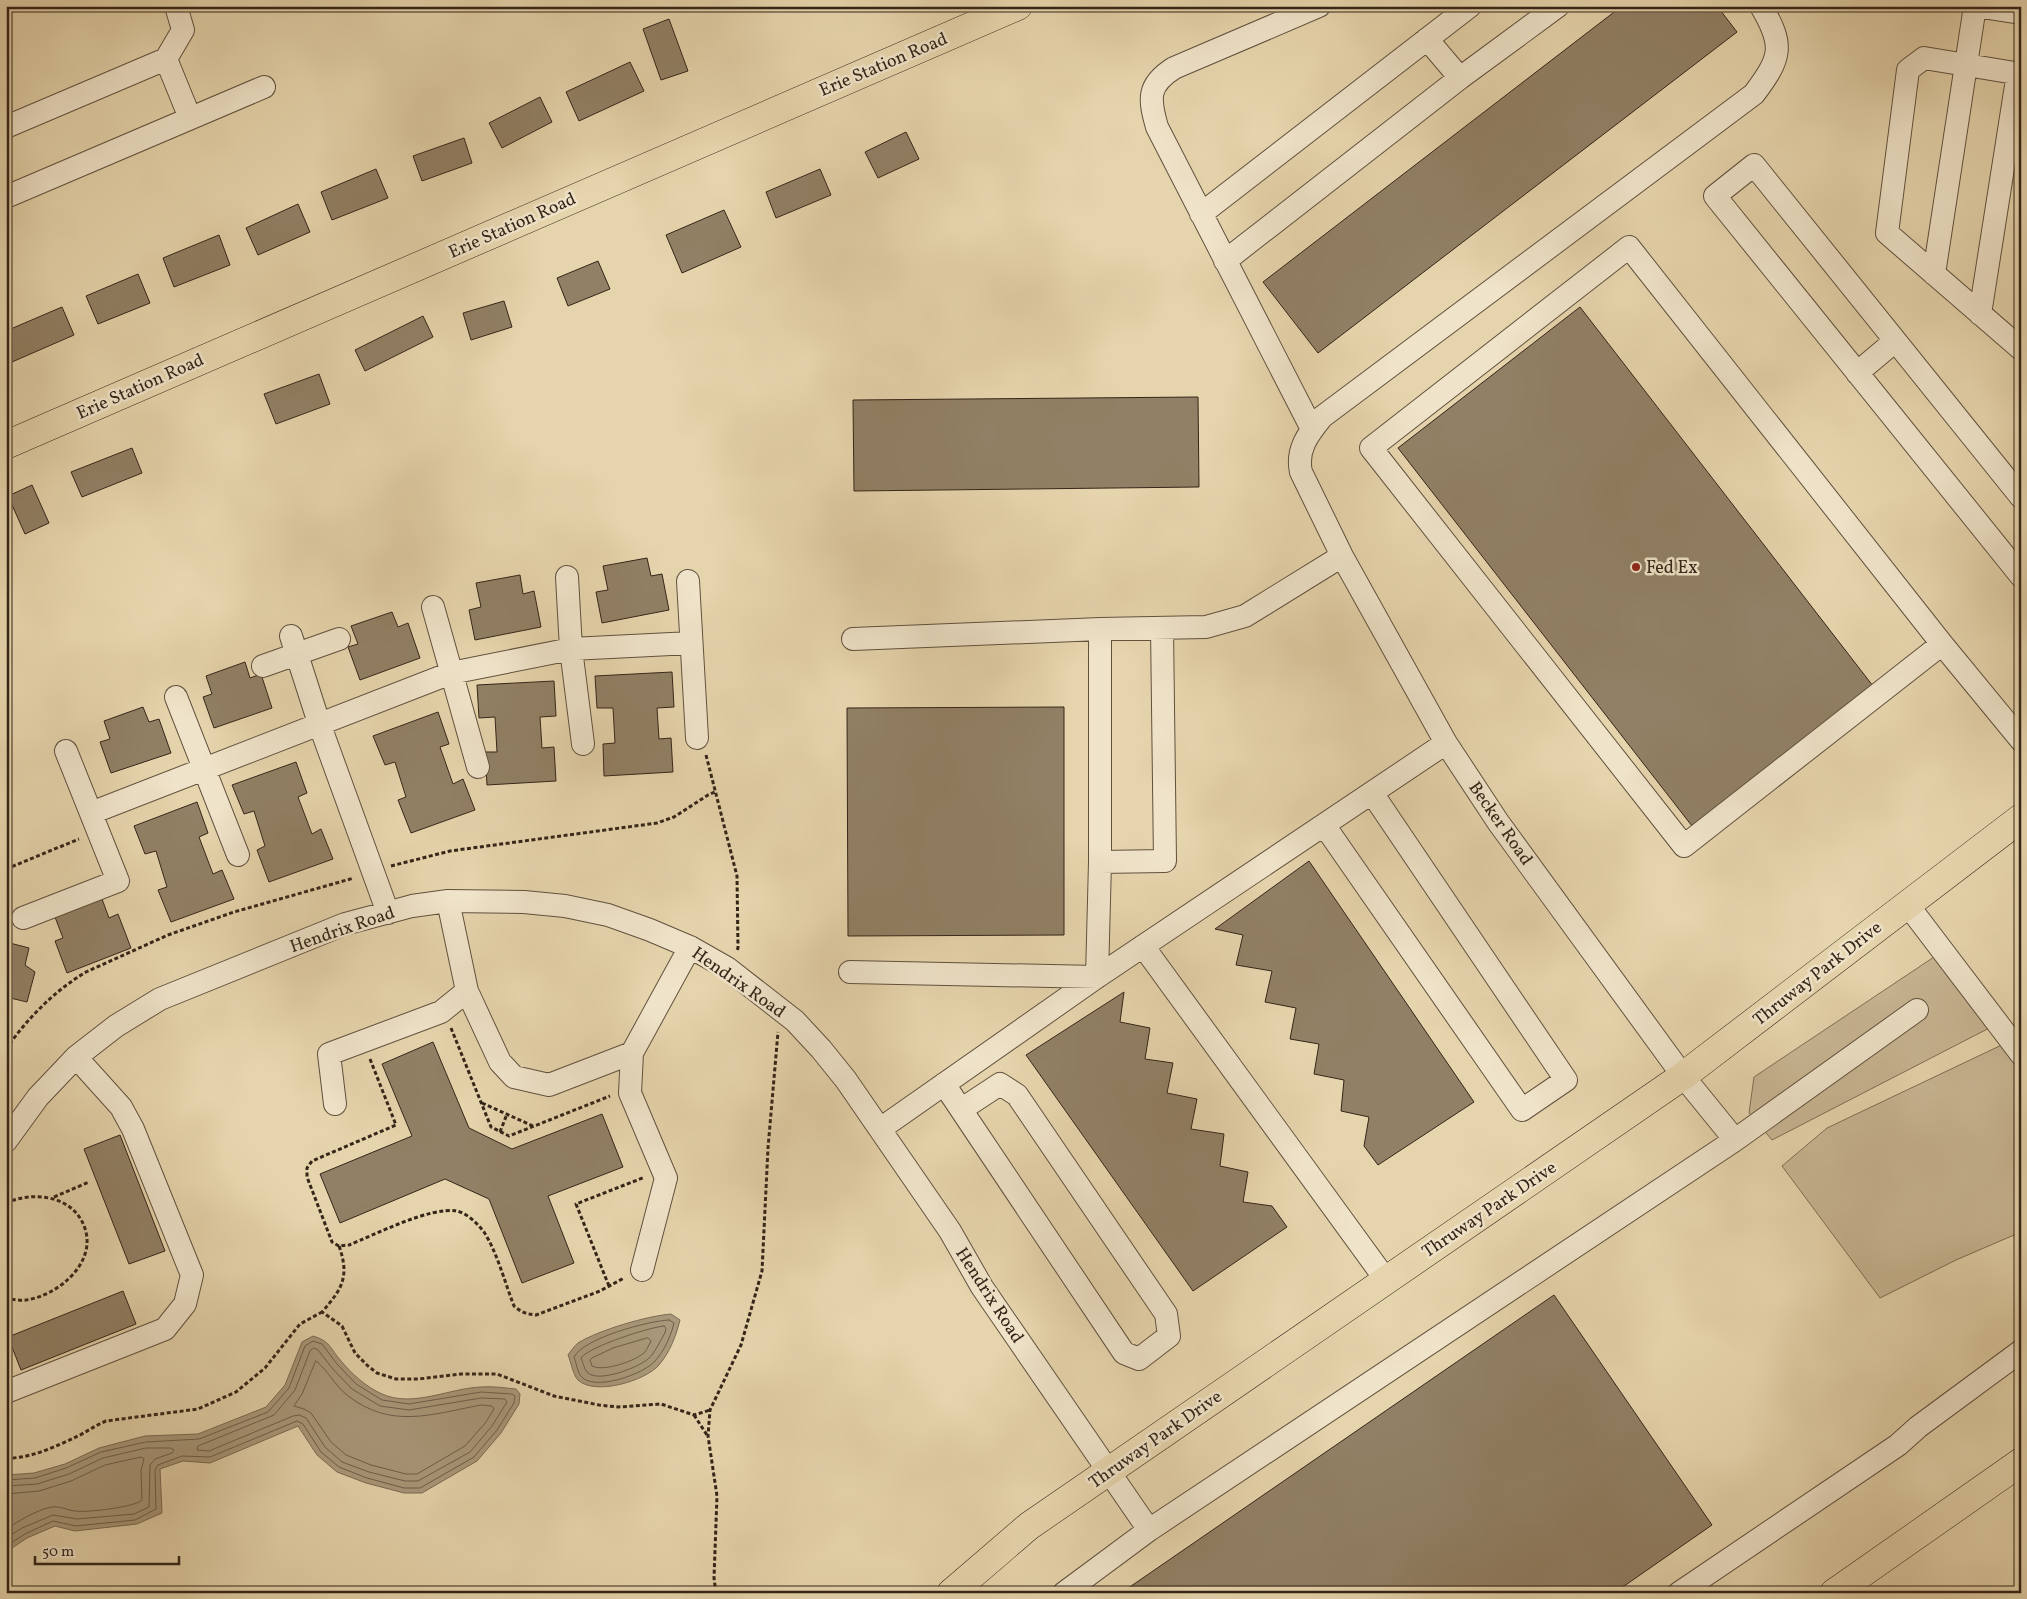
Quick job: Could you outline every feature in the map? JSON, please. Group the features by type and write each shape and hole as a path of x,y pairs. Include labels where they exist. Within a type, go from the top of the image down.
{"main road":[{"name":"Erie Station Road","path":"6,445 1018,6"},
{"name":"Thruway Park Drive","path":"951,1593 1029,1526 1108,1470 1683,1076 2021,818"},
{"path":"1834,1593 2021,1462"}],"street":[{"path":"6,127 166,60 183,30 176,6"},
{"path":"1312,429 1157,127 1151,96 1154,86 1174,68 1319,6"},
{"path":"1201,214 1470,6"},
{"path":"1225,261 1460,78 1558,6"},
{"name":"Becker Road","path":"1735,1140 1683,1076 1498,822 1446,743 1342,556 1301,472 1299,462 1301,448 1312,429 1322,418 1754,94 1771,71 1776,58 1777,43 1772,25 1761,6"},
{"path":"1934,274 1975,6 2021,13"},
{"path":"1427,39 1460,78"},
{"path":"1980,314 2019,74 1924,58 1908,70 1887,234 1934,274 1980,314 2021,349"},
{"path":"166,60 190,118"},
{"path":"6,197 264,87"},
{"path":"2021,497 1754,165 1715,196 2021,576"},
{"path":"1942,644 1684,846 1371,448 1629,247 1942,644 2019,733"},
{"path":"1857,373 1895,341"},
{"path":"853,639 1100,629 1206,627 1245,616 1342,556"},
{"path":"567,578 571,649 583,744"},
{"path":"688,581 697,738"},
{"path":"433,607 478,767"},
{"path":"1100,862 1165,861 1162,628"},
{"path":"1097,977 1100,862 1100,629"},
{"path":"263,666 294,645 338,638"},
{"path":"95,822 205,768 451,673 571,649 691,643"},
{"path":"294,645 388,913"},
{"path":"176,697 238,855"},
{"path":"880,1129 1097,977 1446,743"},
{"path":"23,918 118,881 66,751"},
{"path":"1324,826 1522,1110 1566,1080 1372,793"},
{"path":"448,901 467,991 500,1062 514,1077 549,1085 632,1053"},
{"name":"Hendrix Road","path":"6,1141 38,1097 76,1057 116,1026 160,999 345,924 412,906 448,901 524,902 565,906 608,915 690,947 727,968 786,1013 821,1049 880,1129 950,1231 982,1287 1149,1530"},
{"path":"1907,904 2021,1054"},
{"path":"1143,946 1386,1280"},
{"path":"642,1270 666,1178 630,1093 632,1053 690,947"},
{"path":"850,972 1097,977"},
{"path":"335,1104 329,1054 441,1012 467,991"},
{"path":"1064,1593 1149,1530 1735,1140 1917,1010"},
{"path":"6,1392 165,1329 186,1304 192,1274 133,1129 121,1107 76,1057"},
{"path":"944,1084 1124,1353 1139,1359 1169,1336 1166,1314 1017,1095 1000,1084 962,1109"},
{"path":"1679,1593 1898,1445 1918,1427 2021,1351"}],"path":[{"path":"697,738 697,744 705,744 706,757 737,876 738,948 727,968"},
{"path":"6,1049 22,1026 76,978 168,935 404,862 450,851 657,823 674,817 715,792"},
{"path":"6,869 95,822"},
{"path":"450,1025 478,1013"},
{"path":"716,1593 714,1578 717,1496 708,1436 710,1410 740,1345 762,1271 767,1156 775,1064 778,1033 786,1013"},
{"path":"370,1058 396,1125 312,1161 307,1168 307,1177 332,1242 339,1246 349,1245 429,1213 456,1211 476,1222 484,1233 514,1306 520,1311 536,1315 609,1286 642,1270"},
{"path":"481,1103 534,1126"},
{"path":"500,1132 506,1114"},
{"path":"609,1286 576,1204 662,1170"},
{"path":"6,1203 30,1196 54,1197 89,1182"},
{"path":"6,1299 26,1300 60,1287 81,1264 87,1246 86,1232 79,1218 68,1206 54,1197"},
{"path":"6,1458 13,1459 42,1450 80,1435 96,1424 106,1421 180,1413 198,1409 236,1392 265,1368 300,1324 322,1312 340,1291 343,1282 344,1263 339,1246"},
{"path":"322,1312 342,1326 350,1345 360,1359 377,1373 387,1377 406,1380 460,1374 497,1374 549,1394 618,1407 661,1404 694,1415 710,1410"},
{"path":"694,1415 708,1436"}],"shaded area":[{"path":"1946,949 1999,1023 1772,1140 1749,1113 1754,1077"},
{"path":"2010,1041 2021,1054 2021,1232 1956,1260 1880,1298 1782,1166 1827,1128"}],"water":[{"path":"671,1314 680,1320 677,1332 666,1355 652,1371 632,1381 607,1387 586,1385 576,1378 568,1355 578,1343 623,1324"},
{"path":"313,1336 329,1345 341,1361 370,1388 394,1398 419,1398 469,1388 499,1387 516,1389 520,1394 519,1404 501,1433 477,1461 422,1493 404,1493 366,1483 337,1472 317,1455 298,1426 210,1463 183,1461 160,1469 162,1513 137,1524 75,1531 55,1526 27,1538 6,1552 6,1475 34,1473 65,1464 99,1448 145,1436 198,1434 266,1407 285,1385 302,1342"}],"building":[{"path":"1622,6 1717,6 1737,32 1318,353 1263,282"},
{"path":"669,19 688,71 661,80 643,29"},
{"path":"630,62 644,91 579,121 566,92"},
{"path":"540,97 552,122 502,148 489,123"},
{"path":"906,132 919,159 878,178 865,152"},
{"path":"464,138 472,163 422,181 413,156"},
{"path":"376,169 388,198 332,220 321,192"},
{"path":"820,169 831,195 776,218 766,192"},
{"path":"298,204 310,232 258,255 246,228"},
{"path":"724,210 741,247 682,273 666,235"},
{"path":"219,235 230,265 174,287 163,258"},
{"path":"598,261 610,289 568,306 557,278"},
{"path":"138,274 150,303 98,324 86,296"},
{"path":"504,301 512,327 471,340 463,313"},
{"path":"62,307 74,335 12,362 6,349 6,331"},
{"name":"Fed Ex","path":"1580,307 1873,686 1692,826 1398,448"},
{"path":"423,316 433,337 365,371 355,350"},
{"path":"319,374 330,404 276,424 264,394"},
{"path":"1198,397 1199,487 854,491 853,400"},
{"path":"132,448 142,473 82,497 71,472"},
{"path":"32,485 49,523 25,534 8,496"},
{"path":"647,558 651,576 662,574 669,610 602,623 596,592 608,590 603,566"},
{"path":"520,575 523,594 534,591 541,627 475,640 469,610 481,607 476,583"},
{"path":"392,612 398,627 408,623 420,658 360,680 348,647 358,644 351,626"},
{"path":"245,662 250,678 261,674 272,708 214,728 203,697 212,694 206,676"},
{"path":"672,672 674,707 657,708 659,739 671,738 673,772 604,776 603,744 615,743 613,708 597,708 595,676"},
{"path":"554,681 556,716 540,717 542,748 554,747 556,781 487,785 485,752 497,752 495,717 479,718 477,685"},
{"path":"143,707 149,722 159,719 171,753 111,773 100,742 110,739 104,721"},
{"path":"1064,707 1064,935 848,936 847,708"},
{"path":"438,712 449,744 440,747 453,784 463,779 475,810 411,833 398,800 406,797 395,762 385,765 373,736"},
{"path":"296,762 307,793 298,797 312,834 321,829 333,859 269,882 257,850 265,846 254,811 244,814 232,785"},
{"path":"197,802 208,833 199,837 213,874 222,870 234,899 171,922 158,890 167,887 156,851 145,854 134,826"},
{"path":"1309,861 1474,1102 1378,1165 1364,1146 1369,1117 1341,1111 1344,1080 1314,1074 1319,1044 1290,1039 1296,1008 1265,1002 1272,971 1236,965 1243,935 1215,929"},
{"path":"102,899 109,918 118,914 131,948 67,973 55,941 63,938 55,917"},
{"path":"6,942 29,948 25,965 35,972 27,1002 6,997"},
{"path":"1124,992 1120,1022 1150,1028 1145,1059 1173,1063 1167,1093 1197,1099 1191,1129 1224,1134 1220,1166 1248,1172 1243,1202 1272,1206 1287,1227 1193,1291 1026,1055"},
{"path":"433,1042 469,1128 512,1149 602,1114 623,1167 548,1196 574,1263 522,1283 489,1199 445,1179 340,1223 320,1174 412,1136 382,1064"},
{"path":"120,1135 165,1251 129,1264 84,1149"},
{"path":"123,1291 136,1324 21,1370 8,1337"},
{"path":"1554,1295 1712,1525 1614,1593 1500,1593 1497,1589 1492,1593 1121,1593"}],"place":[{"name":"Fed Ex","path":"1636,567"}]}
